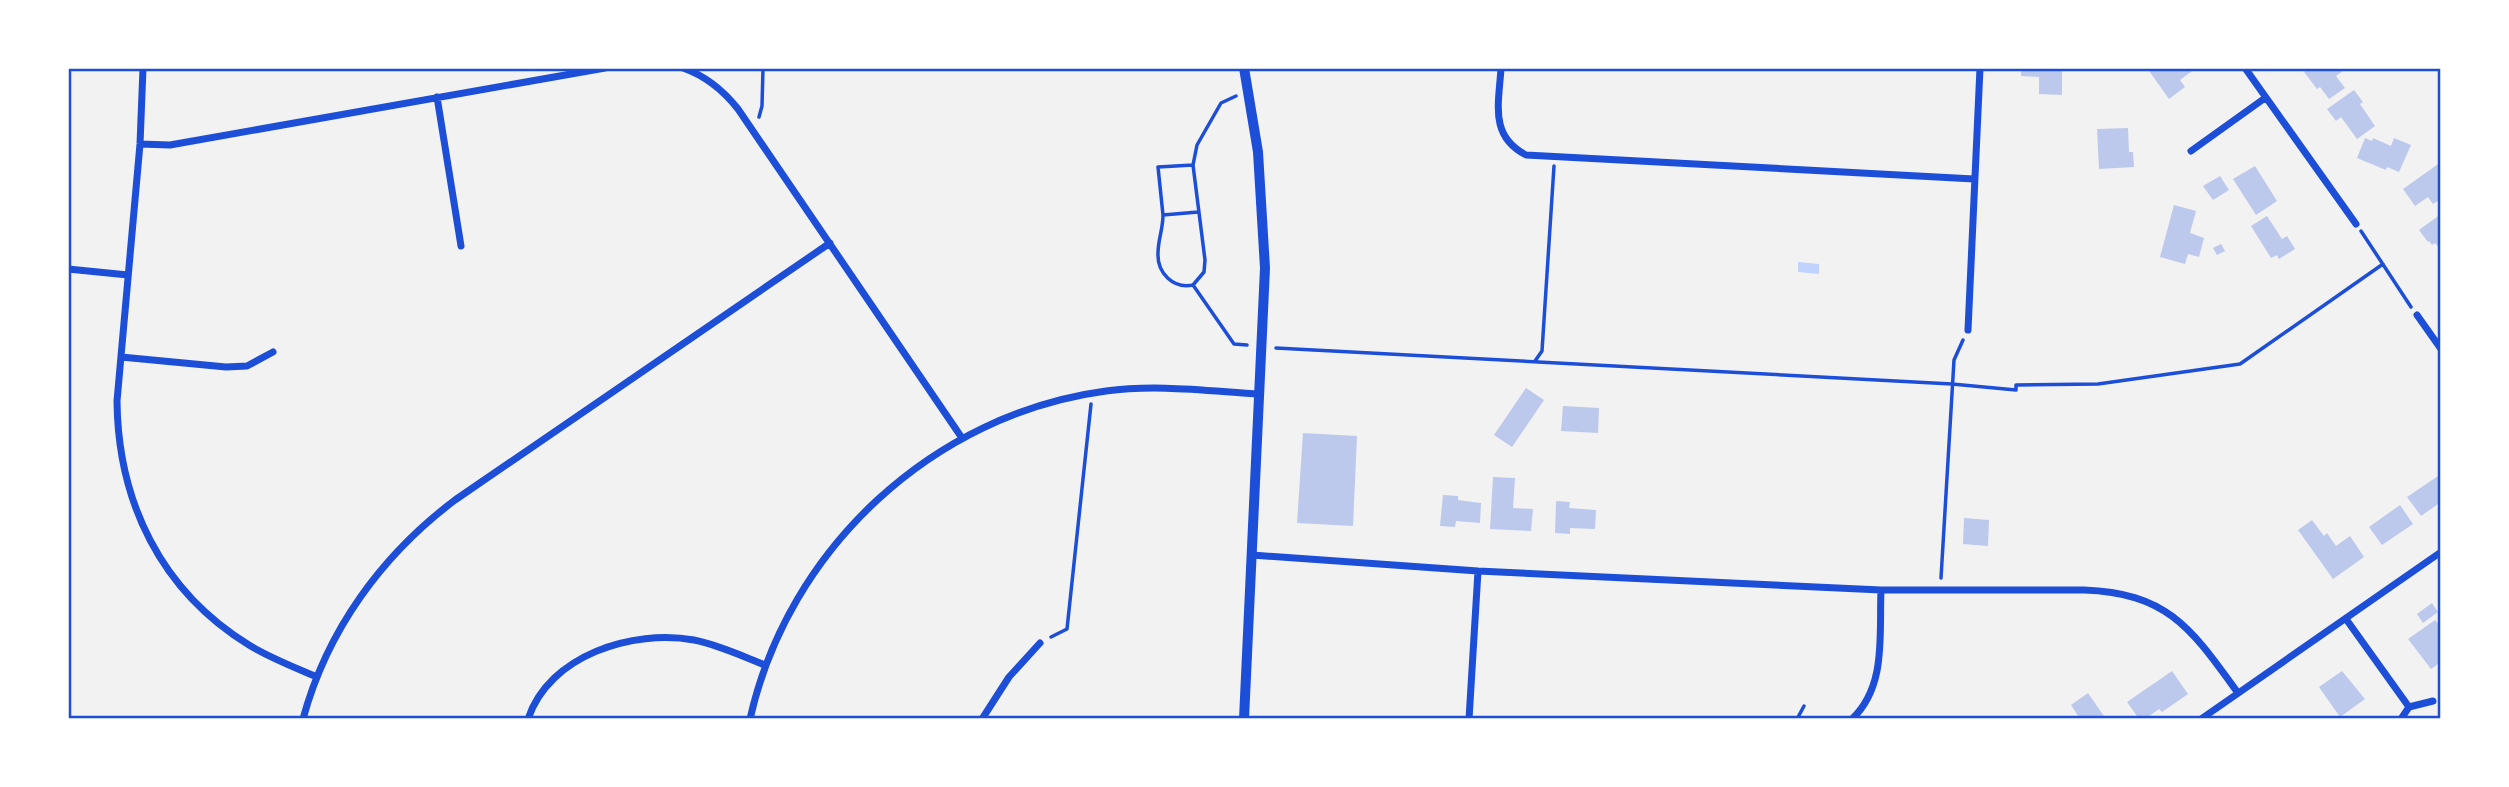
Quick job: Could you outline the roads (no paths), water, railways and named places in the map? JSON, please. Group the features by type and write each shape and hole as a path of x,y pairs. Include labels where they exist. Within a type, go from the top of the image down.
{"street":[{"path":"143,68 140,144 117,401 121,456 131,496 154,548 188,595 217,622 265,654 317,677"},
{"path":"140,144 170,145 605,68"},
{"path":"683,68 704,77 716,86 752,127 962,438"},
{"path":"1244,68 1262,200 1265,268 1244,719"},
{"path":"1501,68 1498,117 1504,136 1512,146 1526,155 1974,179"},
{"path":"1968,330 1980,68"},
{"path":"2245,68 2356,224"},
{"path":"437,97 461,246"},
{"path":"2191,151 2265,98"},
{"path":"303,719 317,677 334,640 361,595 391,557 429,520 830,243"},
{"path":"68,270 128,275"},
{"path":"2417,315 2441,349"},
{"path":"121,357 226,367 247,366 273,352"},
{"path":"750,719 765,665 784,619 821,560 848,528 900,480 962,438 1030,409 1091,394 1146,388 1260,394"},
{"path":"2201,719 2441,552"},
{"path":"1252,555 1478,571 1881,590 2096,591 2137,597 2161,608 2186,626 2238,693"},
{"path":"1469,719 1478,571"},
{"path":"1852,719 1868,700 1877,679 1881,590"},
{"path":"2346,619 2409,707"},
{"path":"528,719 540,693 560,673 583,658 623,643 660,638 695,640 765,665"},
{"path":"982,719 1009,677 1040,643"},
{"path":"2401,719 2409,707 2433,701"}],"water":[{"path":"1798,262 1819,264 1819,274 1798,272"}]}
